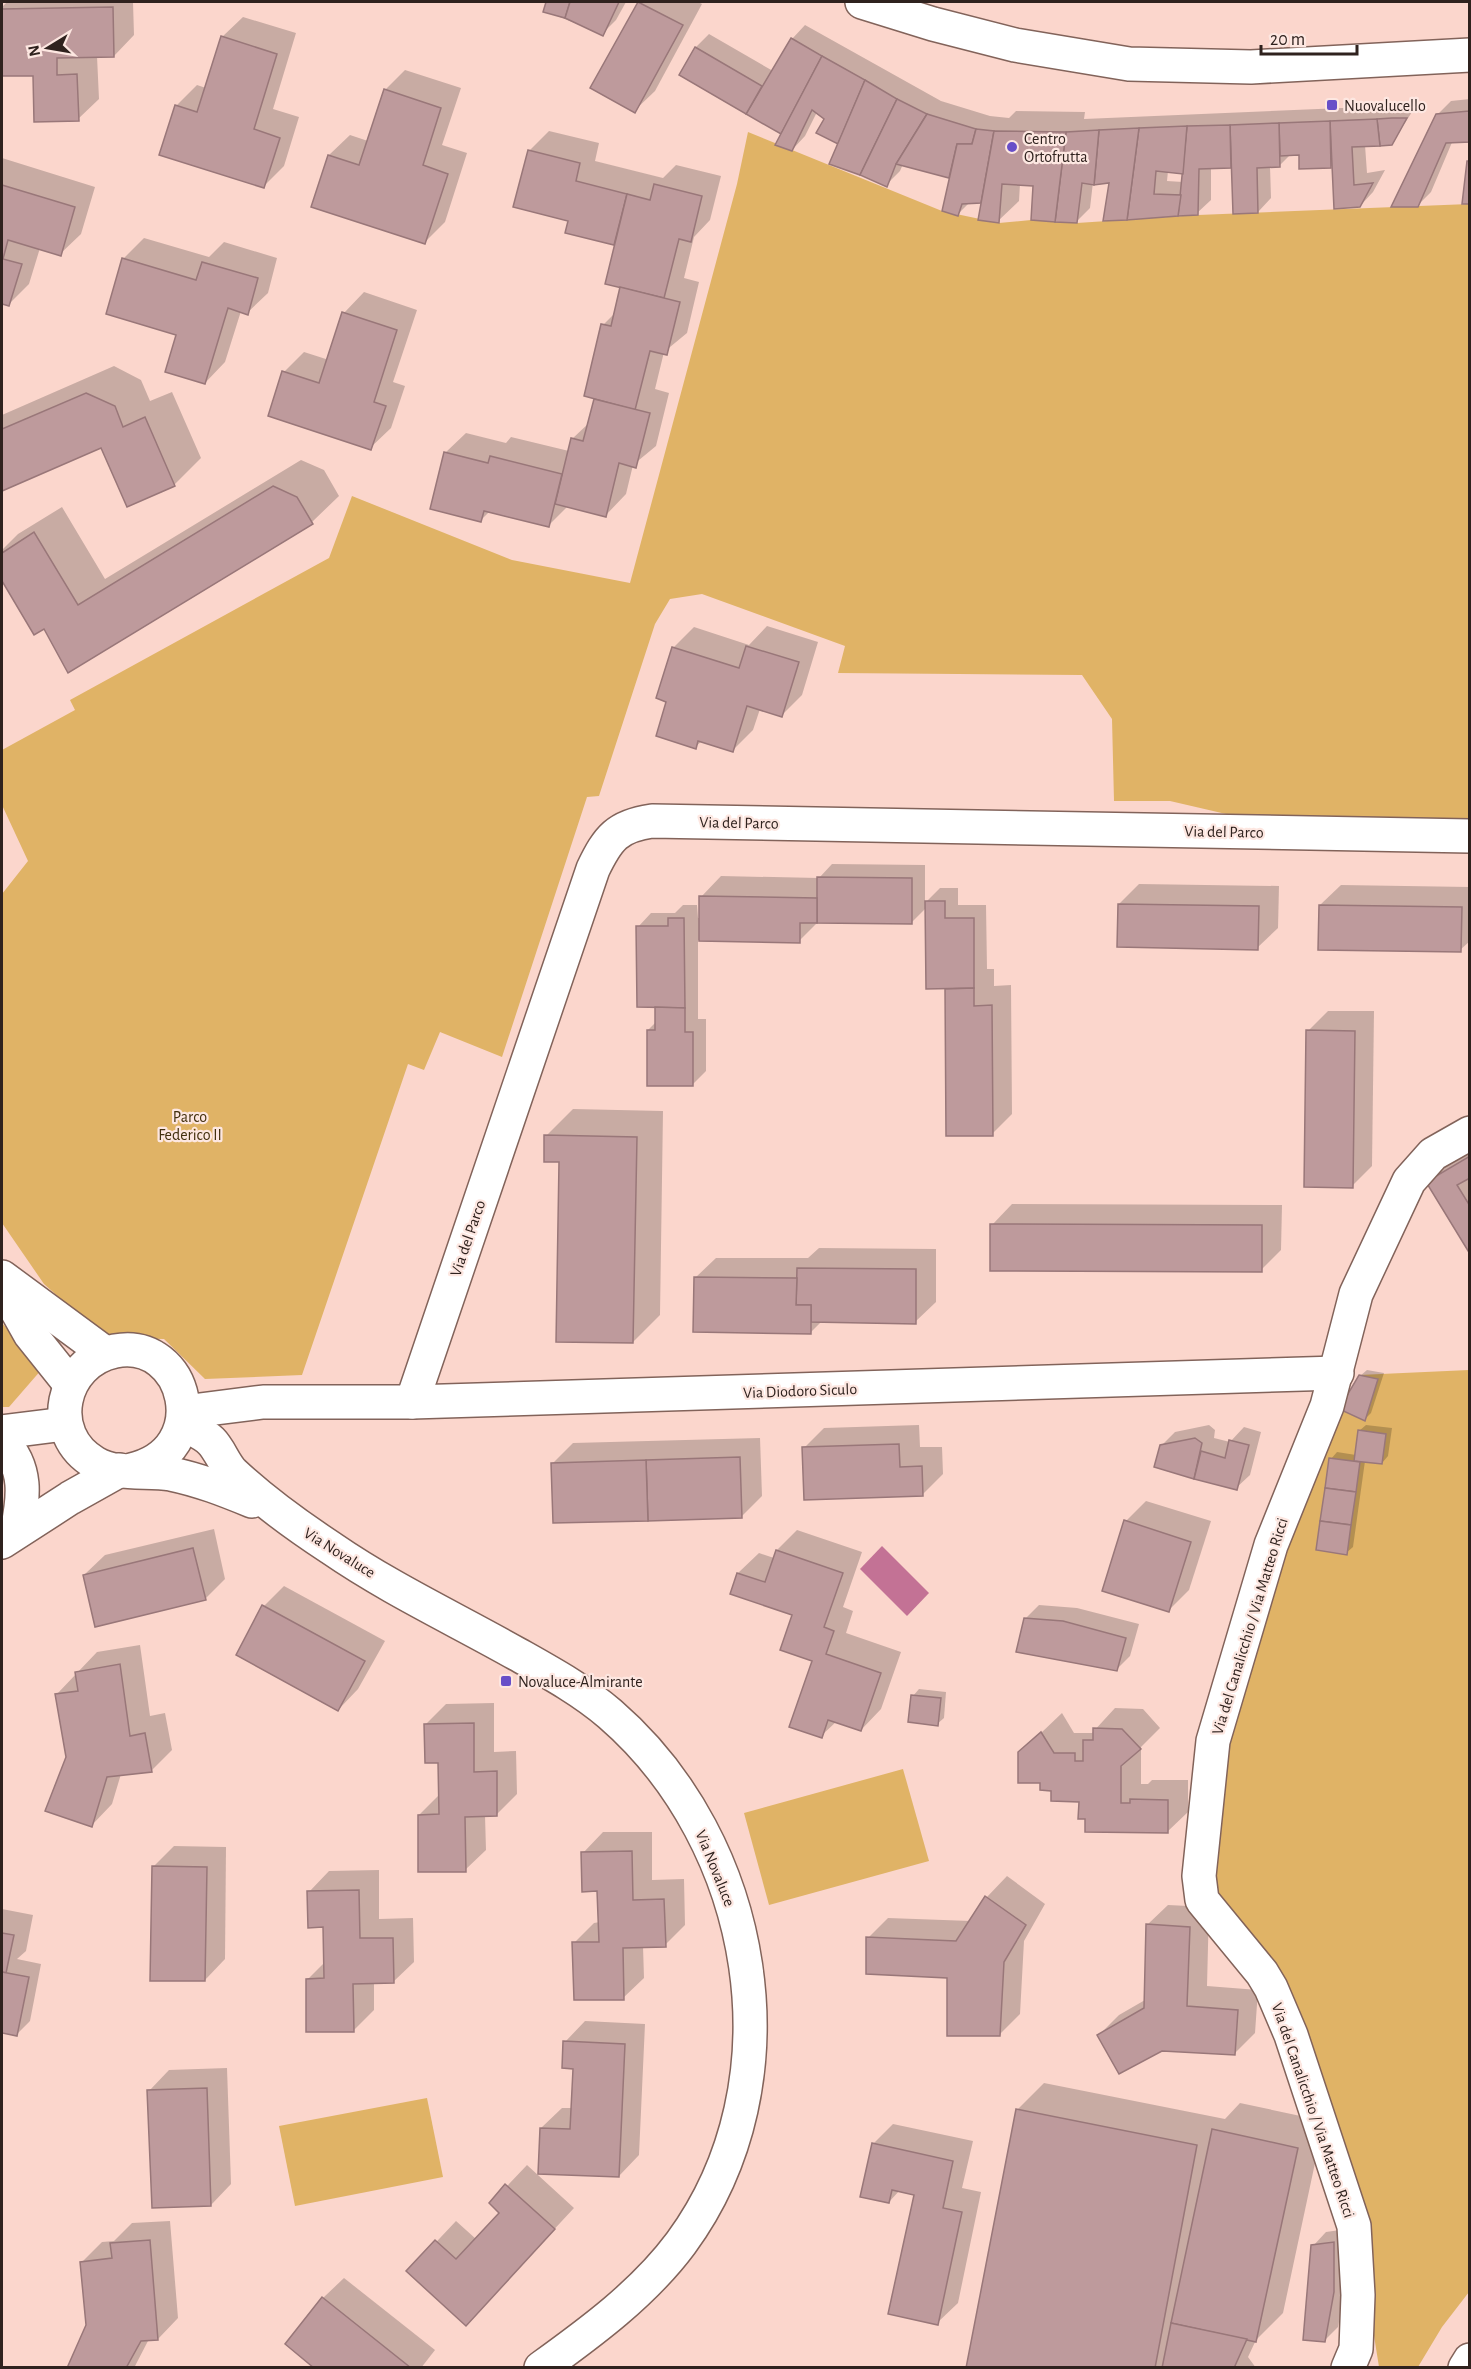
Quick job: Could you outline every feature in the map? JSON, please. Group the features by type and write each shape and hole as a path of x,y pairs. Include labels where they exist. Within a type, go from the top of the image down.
{"main road":[{"path":"862,2 933,24 1015,45 1129,64 1251,68 1470,55"},
{"name":"Via del Parco","path":"412,1402 592,869 607,842 630,824 676,821 1470,836"},
{"name":"Via del Canalicchio / Via Matteo Ricci","path":"1352,2358 1358,2295 1354,2226 1291,2035 1262,1973 1202,1900 1199,1887 1213,1741 1271,1545 1327,1406 1356,1294 1409,1181 1433,1154 1470,1133"},
{"path":"2,1277 105,1353"},
{"path":"2,1282 30,1335 70,1384"},
{"path":"9,1537 70,1498 125,1470 158,1461 177,1440 184,1418 180,1387 174,1377 151,1356 120,1350 105,1353 90,1360 70,1384 65,1397 79,1468 70,1498"},
{"name":"Via Diodoro Siculo","path":"263,1402 412,1402 1337,1373"},
{"path":"174,1377 210,1394 263,1402"},
{"path":"184,1418 263,1402"},
{"path":"184,1418 211,1440 229,1469 274,1510"},
{"path":"2,1432 71,1436 97,1464 125,1470 168,1474 208,1483 274,1510"},
{"path":"2,1441 22,1470 24,1499 9,1537"},
{"name":"Via Novaluce","path":"274,1510 335,1552 568,1683 609,1713 650,1753 701,1828 728,1889 747,1961 752,2028 745,2093 730,2148 710,2196 681,2243 639,2290 575,2343 541,2367"},
{"path":"1465,2367 1470,2360"}],"green space":[{"name":"Parco Federico II","path":"748,132 942,211 999,223 1031,220 1077,223 1198,215 1469,204 1469,820 1239,817 1170,801 1114,801 1112,719 1082,675 838,673 845,646 702,594 670,599 655,624 599,796 587,797 502,1057 440,1032 424,1070 408,1064 302,1375 205,1379 164,1339 105,1338 44,1284 2,1223 2,894 28,861 2,805 2,750 75,710 70,700 329,558 352,496 512,560 630,583 737,184"},
{"path":"2,1323 42,1369 9,1407 2,1407"},
{"path":"1469,1370 1469,2292 1442,2327 1418,2367 1379,2367 1368,2298 1361,2225 1212,1893 1221,1748 1288,1534 1339,1409 1359,1375"},
{"path":"903,1769 929,1861 769,1905 744,1813"},
{"path":"427,2098 443,2177 295,2206 279,2126"}],"shaded area":[{"path":"882,1546 929,1593 907,1616 860,1569"}],"building":[{"path":"546,2 570,2 565,18 543,12"},
{"path":"570,2 619,2 603,36 565,18"},
{"path":"638,2 683,25 635,113 590,88"},
{"path":"113,7 114,57 57,58 57,75 77,74 79,121 34,122 33,76 2,76 2,9"},
{"path":"221,36 277,54 254,129 280,138 264,188 159,155 175,105 197,112"},
{"path":"791,38 822,56 781,134 746,114"},
{"path":"695,47 762,86 746,114 679,75"},
{"path":"822,56 865,80 838,144 816,133 824,119 812,110 792,151 775,145"},
{"path":"865,80 897,99 860,175 829,164"},
{"path":"384,89 441,108 423,165 448,174 425,244 311,207 328,155 359,165"},
{"path":"897,99 927,114 896,164 887,187 860,175"},
{"path":"1469,111 1470,142 1446,143 1418,207 1391,207 1436,114"},
{"path":"927,114 976,129 972,144 957,144 949,178 896,164"},
{"path":"1407,118 1392,145 1380,146 1377,119"},
{"path":"1377,119 1380,146 1352,147 1354,185 1373,183 1360,207 1334,209 1330,121"},
{"path":"1330,121 1331,168 1299,169 1299,155 1280,156 1279,123"},
{"path":"1279,123 1280,167 1257,168 1258,213 1233,214 1230,125"},
{"path":"1230,125 1231,168 1199,169 1198,215 1178,216 1187,126"},
{"path":"1187,126 1183,174 1156,171 1154,194 1181,195 1178,216 1127,220 1139,128"},
{"path":"1139,128 1127,220 1103,221 1109,183 1094,185 1099,130"},
{"path":"976,129 994,131 981,203 962,204 958,216 942,211 957,144 972,144"},
{"path":"1099,130 1094,185 1082,183 1077,223 1055,222 1066,132"},
{"path":"994,131 1066,132 1055,222 1031,220 1033,186 1002,184 999,223 978,220"},
{"path":"528,150 580,163 576,181 627,194 614,245 565,233 568,221 513,207"},
{"path":"1467,161 1470,161 1470,204 1462,204"},
{"path":"654,184 702,196 691,242 679,239 664,298 605,284 627,194 650,200"},
{"path":"2,185 75,207 61,256 8,240 3,259 22,264 9,306 2,304"},
{"path":"122,258 196,280 202,262 258,278 248,315 228,308 205,384 165,372 176,335 106,314"},
{"path":"620,287 680,302 667,355 650,351 635,410 584,396 601,324 611,326"},
{"path":"342,312 397,330 374,402 386,406 371,450 268,416 282,371 319,383"},
{"path":"86,393 115,406 123,427 145,417 175,486 127,507 101,448 2,491 2,429"},
{"path":"594,399 650,413 636,468 619,463 606,517 555,504 571,438 583,441"},
{"path":"444,452 488,463 490,456 562,474 549,527 484,511 481,522 430,509"},
{"path":"273,486 297,497 313,524 68,673 44,629 34,635 2,581 2,553 34,532 78,605"},
{"path":"746,646 799,662 782,717 747,706 733,752 698,741 696,749 656,736 666,702 656,698 672,647 739,668"},
{"path":"817,877 912,878 912,924 817,923"},
{"path":"699,896 817,898 817,923 800,923 800,943 699,941"},
{"path":"925,901 945,901 945,918 974,918 974,988 926,989"},
{"path":"1118,904 1259,906 1258,950 1117,947"},
{"path":"1319,905 1462,907 1461,952 1318,950"},
{"path":"668,918 684,918 685,1008 637,1007 636,926 668,926"},
{"path":"974,988 974,1006 992,1005 993,1136 946,1136 945,989"},
{"path":"655,1007 685,1008 685,1032 693,1032 693,1086 647,1086 647,1030 655,1030"},
{"path":"1306,1030 1355,1031 1353,1188 1304,1187"},
{"path":"544,1135 637,1137 633,1343 556,1342 559,1162 544,1162"},
{"path":"1470,1156 1470,1178 1457,1185 1470,1206 1470,1254 1426,1182"},
{"path":"990,1224 1262,1225 1262,1272 990,1271"},
{"path":"797,1268 916,1269 916,1324 811,1322 811,1305 796,1305"},
{"path":"694,1277 797,1278 796,1305 811,1305 811,1334 693,1332"},
{"path":"1359,1375 1378,1379 1365,1421 1339,1409"},
{"path":"1358,1430 1386,1434 1382,1464 1354,1461"},
{"path":"1195,1438 1202,1443 1194,1479 1154,1467 1160,1445"},
{"path":"1229,1440 1249,1445 1237,1490 1194,1479 1201,1451 1225,1458"},
{"path":"899,1444 900,1467 922,1466 923,1496 804,1500 802,1447"},
{"path":"740,1457 742,1518 648,1521 646,1460"},
{"path":"1329,1458 1360,1462 1356,1492 1325,1488"},
{"path":"646,1460 648,1521 553,1523 551,1463"},
{"path":"1325,1488 1356,1492 1351,1525 1320,1521"},
{"path":"1124,1520 1191,1542 1169,1612 1102,1591"},
{"path":"1320,1521 1351,1525 1347,1555 1316,1550"},
{"path":"193,1548 206,1600 95,1627 83,1575"},
{"path":"776,1550 843,1573 824,1627 834,1631 826,1654 881,1673 861,1731 828,1720 822,1738 789,1727 812,1661 780,1650 792,1615 730,1594 737,1573 765,1582"},
{"path":"262,1605 365,1661 338,1711 236,1655"},
{"path":"1024,1618 1063,1621 1126,1638 1117,1671 1016,1652"},
{"path":"120,1664 130,1736 145,1733 152,1772 107,1777 92,1827 45,1811 66,1757 55,1694 78,1691 75,1672"},
{"path":"911,1695 941,1698 938,1726 908,1722"},
{"path":"474,1723 474,1772 497,1771 497,1816 465,1817 466,1872 418,1872 418,1815 439,1814 438,1763 425,1763 424,1724"},
{"path":"1093,1728 1122,1729 1141,1749 1121,1766 1121,1803 1130,1803 1130,1799 1168,1800 1168,1833 1085,1832 1085,1819 1078,1819 1079,1802 1051,1801 1051,1791 1040,1790 1040,1783 1018,1783 1018,1752 1041,1732 1054,1753 1075,1753 1075,1761 1083,1761 1083,1740 1093,1740"},
{"path":"632,1851 633,1900 664,1899 666,1947 623,1948 624,2000 574,2000 572,1942 599,1942 597,1891 582,1892 581,1852"},
{"path":"152,1866 207,1867 205,1981 150,1981"},
{"path":"359,1890 360,1938 393,1938 394,1983 353,1984 354,2032 306,2032 306,1979 324,1978 323,1927 308,1928 307,1891"},
{"path":"985,1896 1026,1925 1004,1962 1000,2036 947,2036 947,1978 866,1974 866,1937 956,1941"},
{"path":"1146,1924 1190,1927 1187,2006 1238,2010 1235,2055 1162,2051 1119,2074 1097,2035 1144,2008"},
{"path":"2,1933 14,1935 6,1973 2,1972"},
{"path":"2,1972 29,1977 17,2036 2,2033"},
{"path":"563,2041 625,2044 619,2177 538,2174 540,2128 570,2129 573,2069 562,2068"},
{"path":"207,2088 211,2206 152,2208 147,2090"},
{"path":"1016,2109 1197,2145 1155,2368 966,2368"},
{"path":"1212,2129 1298,2148 1256,2342 1171,2323"},
{"path":"872,2143 953,2161 943,2208 962,2212 938,2325 888,2314 914,2195 892,2190 889,2203 860,2197"},
{"path":"505,2184 555,2229 466,2326 406,2271 435,2240 456,2259 499,2213 489,2203"},
{"path":"150,2240 158,2340 141,2341 126,2368 67,2368 86,2325 80,2262 112,2258 110,2243"},
{"path":"1334,2242 1334,2292 1325,2342 1303,2340 1311,2245"},
{"path":"322,2297 411,2368 314,2368 285,2344"},
{"path":"1171,2323 1247,2339 1234,2368 1162,2368"}],"place":[{"name":"Nuovalucello","path":"1332,105"},
{"name":"Centro Ortofrutta","path":"1012,147"},
{"name":"Novaluce-Almirante","path":"506,1681"}]}
